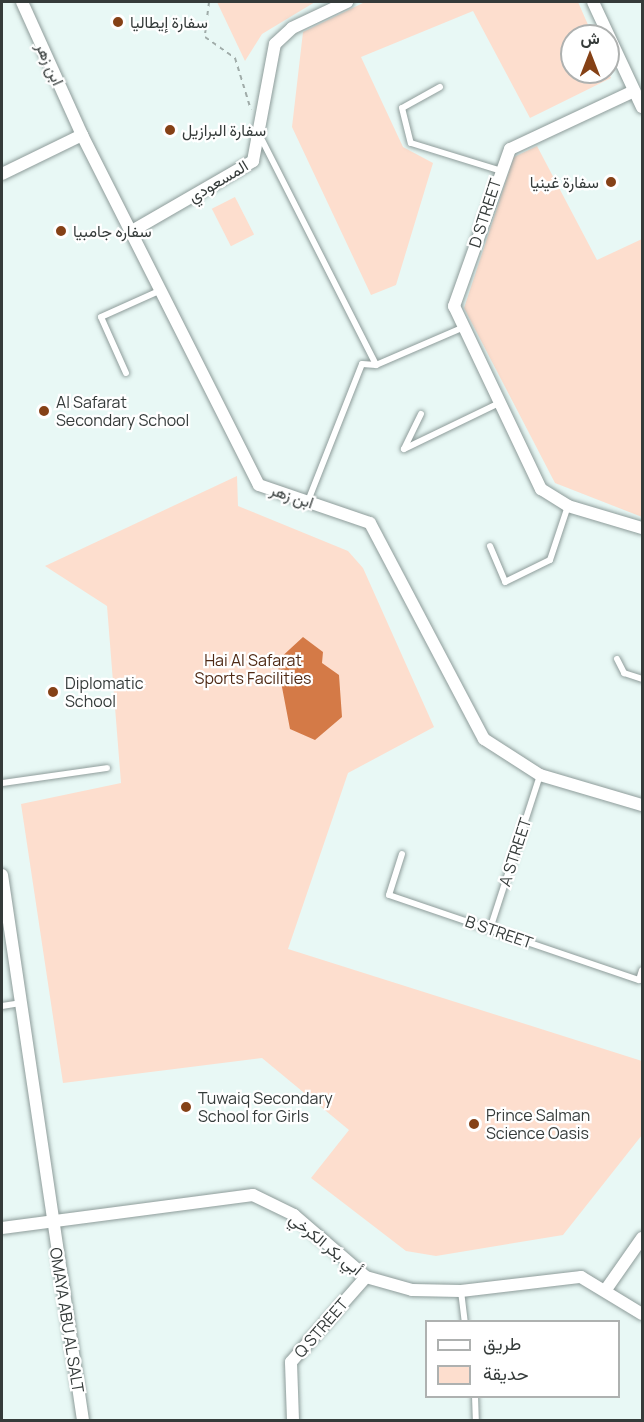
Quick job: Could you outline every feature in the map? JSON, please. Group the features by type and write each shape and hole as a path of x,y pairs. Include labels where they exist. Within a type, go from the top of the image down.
{"street":[{"name":"ابن زهر","path":"22,2 82,135 259,485 370,523 484,739 540,776 642,805"},
{"name":"المسعودي","path":"132,231 253,161 275,44 292,28 347,2"},
{"path":"593,2 642,107"},
{"name":"D STREET","path":"634,91 510,149 498,171 454,306 462,328 541,489 568,506 642,528"},
{"path":"2,174 82,135"},
{"name":"OMAYA ABU AL SALT","path":"2,875 22,1003 51,1220 84,1420"},
{"name":"أبي بكر الكرخي","path":"2,1228 253,1195 294,1215 366,1277 412,1290 461,1291 581,1277 607,1288 642,1314"},
{"path":"607,1288 642,1238"},
{"name":"Q STREET","path":"293,1420 291,1362 366,1277"}],"lane":[{"path":"440,87 402,108 411,143 498,171"},
{"path":"257,130 376,364"},
{"path":"126,374 101,317 162,290"},
{"path":"308,501 362,364 376,364 462,328"},
{"path":"421,414 404,449 500,402"},
{"path":"490,546 505,582 550,560 568,506"},
{"path":"617,659 624,674 642,679"},
{"path":"2,783 107,768"},
{"name":"A STREET","path":"490,929 540,776"},
{"name":"B STREET","path":"402,854 389,895 639,980 642,970"},
{"path":"2,1006 22,1003"},
{"path":"461,1291 465,1320"},
{"path":"475,1398 476,1420"}],"path":[{"path":"209,2 205,37 235,57 257,130"}],"green space":[{"path":"217,2 315,2 262,34 245,61"},
{"path":"365,2 578,2 588,24 560,24 560,84 599,84 530,118 473,11 361,57 403,147 433,163 396,285 371,295 292,127 303,32"},
{"path":"537,146 597,260 642,239 642,517 555,483 464,308 514,157"},
{"path":"235,197 254,234 231,246 212,209"},
{"name":"Hai Al Safarat Sports Facilities","path":"237,476 238,506 348,551 363,568 434,727 348,773 288,949 642,1061 642,1135 563,1235 436,1256 406,1251 311,1178 349,1130 262,1058 63,1083 21,804 121,783 107,606 45,566"}],"shaded area":[{"path":"303,637 323,652 322,663 339,675 342,717 315,740 290,729 277,661"}],"place":[{"name":"سفارة إيطاليا","path":"118,22"},
{"name":"سفارة البرازيل","path":"170,130"},
{"name":"سفارة غينيا","path":"611,182"},
{"name":"سفاره جامبيا","path":"61,231"},
{"name":"Al Safarat Secondary School","path":"44,411"},
{"name":"Diplomatic School","path":"53,692"},
{"name":"Tuwaiq Secondary School for Girls","path":"186,1107"},
{"name":"Prince Salman Science Oasis","path":"474,1124"}]}
